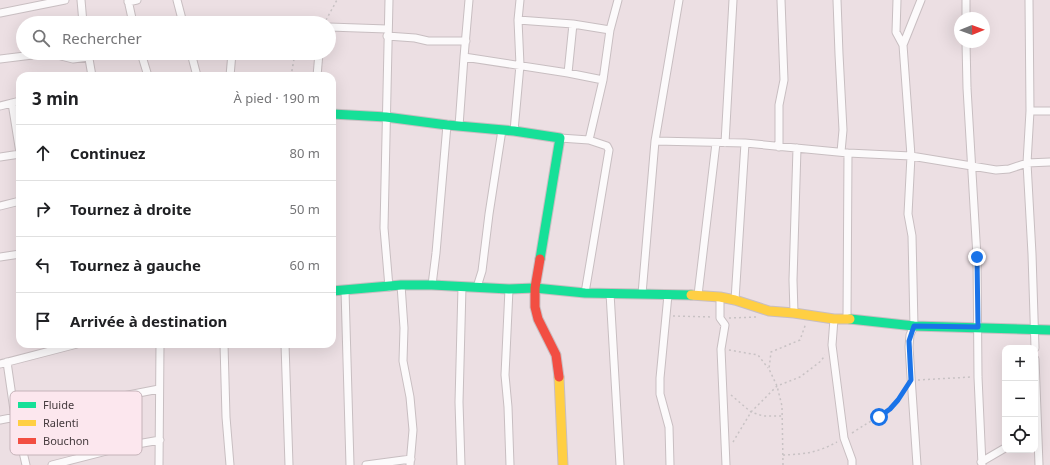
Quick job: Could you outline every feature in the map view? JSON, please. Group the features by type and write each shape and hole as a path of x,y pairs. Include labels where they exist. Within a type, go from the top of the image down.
{"street":[{"path":"0,13 65,0"},
{"path":"81,0 82,16"},
{"path":"131,16 128,1 137,0"},
{"path":"177,0 181,16"},
{"path":"389,0 387,32 384,228 389,287"},
{"path":"460,126 469,0"},
{"path":"514,130 520,65 518,20 520,0"},
{"path":"589,140 603,80 610,30 618,0"},
{"path":"642,294 655,141 679,0"},
{"path":"725,143 733,0"},
{"path":"779,147 778,104 784,80 781,0"},
{"path":"837,0 844,153 848,319"},
{"path":"898,0 896,32 903,45 911,156 908,210 912,236 914,326 909,341 917,465"},
{"path":"903,45 921,0"},
{"path":"966,0 966,12"},
{"path":"1029,0 1030,111 1027,163 1032,254 1034,345"},
{"path":"518,20 573,24 610,30"},
{"path":"568,73 573,24"},
{"path":"336,28 387,32 428,41 466,41"},
{"path":"966,48 967,88 977,257 978,377 982,464"},
{"path":"0,59 16,57"},
{"path":"464,57 520,65 603,80"},
{"path":"90,60 91,72"},
{"path":"143,60 147,72"},
{"path":"193,60 196,72"},
{"path":"230,72 231,60"},
{"path":"317,72 318,60"},
{"path":"0,106 16,102"},
{"path":"12,103 16,128"},
{"path":"1030,111 1050,111"},
{"path":"336,114 386,117 447,125 514,130 560,138 589,140 607,146 609,150 585,293"},
{"path":"432,285 447,125"},
{"path":"478,287 482,271 502,130"},
{"path":"560,138 535,288 536,314 554,350 558,362 563,465"},
{"path":"655,141 745,143 844,153 911,156 1002,170 1018,167 1027,163 1050,162"},
{"path":"698,295 716,143"},
{"path":"735,300 745,143"},
{"path":"794,313 793,280 797,148"},
{"path":"0,158 16,154"},
{"path":"0,206 16,202"},
{"path":"0,257 16,255"},
{"path":"336,291 432,285 510,289 535,288 585,293 720,296 769,311 834,319 848,319 914,326 1050,330"},
{"path":"366,465 410,462 412,430 410,396 404,360 404,328 401,286"},
{"path":"461,465 459,402 462,287"},
{"path":"510,289 505,375 508,407 510,465"},
{"path":"345,290 350,465"},
{"path":"610,293 620,465"},
{"path":"668,295 660,378 660,394 669,427 670,465"},
{"path":"720,296 720,318 724,325 721,349 726,465"},
{"path":"834,319 832,345 844,438 852,460 852,465"},
{"path":"10,394 3,363 50,348"},
{"path":"159,465 160,348"},
{"path":"224,348 226,417 230,465"},
{"path":"285,348 289,465"},
{"path":"1036,381 1037,417"},
{"path":"142,391 159,388"},
{"path":"1,420 10,410"},
{"path":"142,443 160,440"},
{"path":"982,464 1002,450"},
{"path":"1038,450 1039,465"},
{"path":"24,455 26,465"},
{"path":"52,465 91,455"}],"path":[{"path":"327,16 337,0"},
{"path":"292,72 294,60"},
{"path":"667,316 720,318 758,317"},
{"path":"769,369 771,352 800,340 807,320 805,316"},
{"path":"725,454 751,412 777,386 800,377 821,361 832,345"},
{"path":"721,349 758,355 769,369 777,386 782,406 783,465"},
{"path":"783,455 811,454 844,438 890,409 898,400 911,380 978,377"},
{"path":"723,396 732,395 751,412 763,416 782,416"}],"traffic: fast":[{"path":"336,114 386,117 447,125 514,131 560,138 540,259"},
{"path":"336,291 401,285 432,285 509,289 535,288 585,293 691,295"},
{"path":"850,319 914,326 1050,330"}],"traffic: slow":[{"path":"691,295 720,297 735,300 769,311 834,319 850,319"},
{"path":"559,377 563,465"}],"traffic: jam":[{"path":"540,259 535,288 535,307 538,319 556,355 559,377"}],"route":[{"path":"879,417 890,409 898,400 911,380 909,341 914,326 978,327 977,257"}]}
